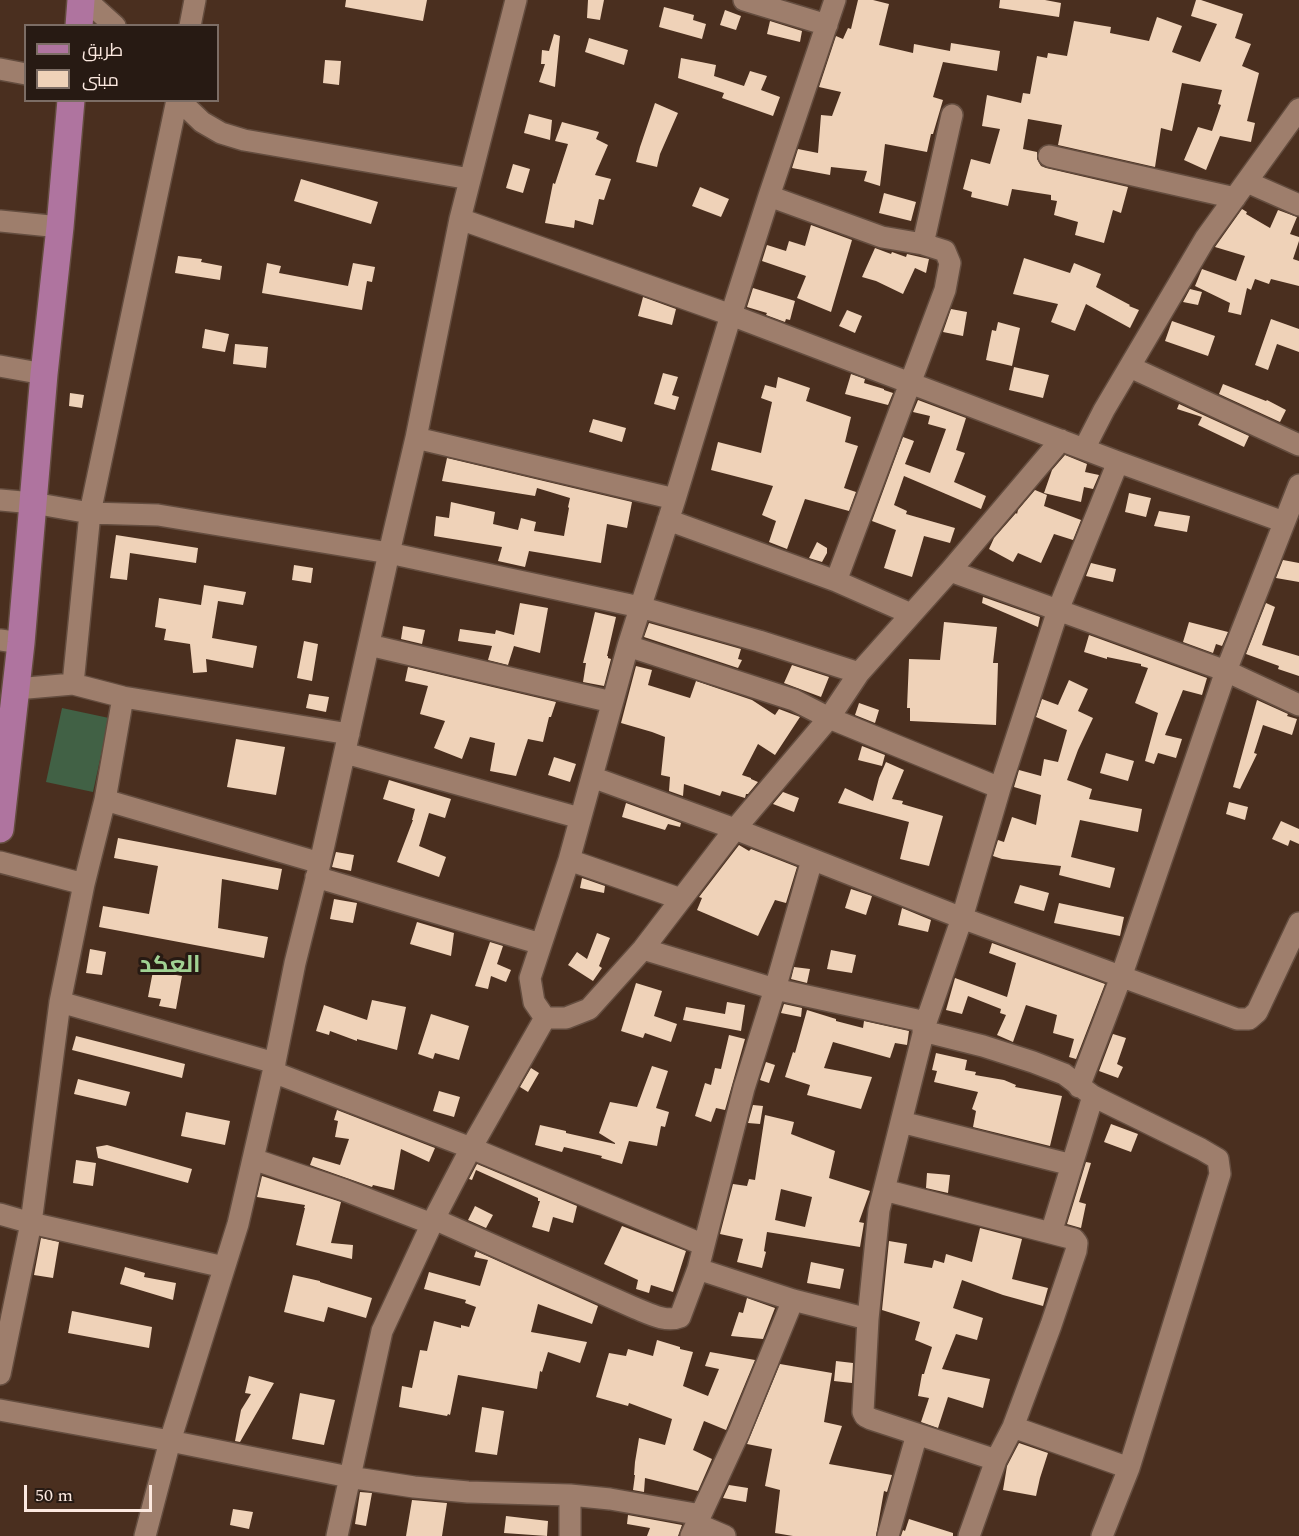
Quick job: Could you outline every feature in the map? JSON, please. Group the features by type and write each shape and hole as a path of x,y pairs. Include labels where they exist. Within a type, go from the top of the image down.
{"main road":[{"path":"79,24 81,0"},
{"path":"0,829 2,789 16,689 11,642 33,503 71,102"}],"street":[{"path":"86,0 113,24"},
{"path":"190,24 195,0"},
{"path":"145,1536 170,1441 238,1224 295,963 416,438 460,219 516,0"},
{"path":"744,0 827,25"},
{"path":"545,1018 534,1002 530,978 569,860 628,646 730,315 835,0"},
{"path":"0,69 24,74"},
{"path":"73,684 90,513 178,102"},
{"path":"180,102 202,122 221,133 244,140 470,179"},
{"path":"924,244 952,115"},
{"path":"1084,449 1205,239 1296,119"},
{"path":"1049,156 1241,190 1299,205"},
{"path":"769,196 882,237 924,244 945,251 950,263 945,290 836,581"},
{"path":"460,219 730,315 1118,462 1284,522"},
{"path":"0,221 60,227"},
{"path":"0,366 44,374"},
{"path":"1130,367 1299,445"},
{"path":"416,438 675,499"},
{"path":"545,1018 566,1018 589,1009 643,949 735,829 829,718 859,673 1062,440"},
{"path":"996,1460 872,1419 865,1416 863,1412 868,1319 879,1210 925,1026 962,918 1000,789 1058,610 1118,462"},
{"path":"1051,1233 1072,1165 1086,1091 1121,978 1226,671 1299,487"},
{"path":"0,500 90,513 158,515 389,553 640,607 859,673"},
{"path":"668,520 836,581 911,614"},
{"path":"950,571 1226,671 1299,705"},
{"path":"369,645 612,702"},
{"path":"628,646 794,699 829,718 1000,789"},
{"path":"16,689 73,684 123,697 347,744 580,818"},
{"path":"0,1374 30,1223 60,1002 84,884 105,800 123,697"},
{"path":"592,777 1237,1020 1249,1019 1257,1012 1299,923"},
{"path":"105,800 541,944"},
{"path":"569,860 681,899"},
{"path":"253,1159 433,1221 624,1303 672,1320 680,1317 698,1269 744,1088 812,860"},
{"path":"0,862 84,884"},
{"path":"643,949 775,989 925,1026 1033,1062 1064,1074 1086,1091 1202,1149 1218,1160 1220,1174 1129,1468 1102,1536"},
{"path":"60,1002 274,1067 704,1245"},
{"path":"337,1536 382,1331 433,1221 471,1148 545,1018"},
{"path":"901,1122 1072,1165"},
{"path":"884,1190 1074,1239 1077,1243 1077,1251 1051,1325 1012,1427 996,1460 969,1536"},
{"path":"0,1214 30,1223 224,1267"},
{"path":"698,1269 793,1300 868,1319"},
{"path":"696,1525 739,1432 793,1300"},
{"path":"0,1410 349,1477 414,1487 610,1499 725,1536"},
{"path":"1012,1427 1129,1468"},
{"path":"888,1536 917,1434"},
{"path":"570,1495 570,1536"}],"green space":[{"path":"62,708 109,718 93,792 46,782"}],"building":[{"path":"346,0 427,0 423,21 345,7"},
{"path":"588,0 604,0 600,20 587,18"},
{"path":"858,0 873,0 889,4 879,45 913,53 914,44 950,51 951,43 1000,51 997,71 943,62 933,97 943,100 927,152 885,144 880,186 864,181 867,171 831,167 830,175 792,168 798,149 818,153 821,115 832,116 841,92 819,87 836,36 843,39 848,28 851,29"},
{"path":"1000,0 1045,0 1061,3 1059,17 999,8"},
{"path":"1196,0 1243,14 1235,38 1251,44 1242,66 1259,73 1247,121 1255,123 1251,142 1220,136 1206,170 1184,160 1198,127 1212,131 1221,105 1218,104 1222,90 1182,83 1172,131 1161,128 1155,167 1058,145 1062,125 1028,119 1023,149 1037,152 1037,159 1041,166 1128,187 1121,213 1113,210 1104,243 1075,235 1078,222 1054,215 1057,201 1051,200 1051,195 1012,189 1008,206 971,197 972,192 963,189 971,159 990,164 1000,129 982,126 987,95 1021,103 1023,93 1030,94 1037,56 1047,58 1048,53 1067,56 1074,21 1111,27 1110,33 1149,41 1157,17 1182,26 1172,52 1200,62 1217,24 1191,16"},
{"path":"664,7 694,15 693,20 706,24 702,39 659,27"},
{"path":"725,10 741,16 736,30 720,25"},
{"path":"770,21 802,31 800,42 767,34"},
{"path":"554,34 560,36 555,87 539,82 545,64 541,64 542,50 549,51"},
{"path":"589,38 628,50 624,65 585,52"},
{"path":"681,58 716,65 714,76 744,86 750,71 767,76 761,90 780,97 773,116 722,98 724,93 678,78"},
{"path":"325,60 341,61 339,85 323,83"},
{"path":"655,103 678,113 660,154 657,167 636,162"},
{"path":"529,114 552,120 550,140 524,133"},
{"path":"562,122 599,132 596,139 608,145 595,175 611,179 604,200 599,199 593,225 575,220 574,228 545,223 553,183 555,184 568,144 555,141"},
{"path":"513,164 530,169 523,193 506,188"},
{"path":"301,179 378,202 371,224 294,201"},
{"path":"700,187 729,199 721,217 692,206"},
{"path":"884,193 916,202 911,221 879,213"},
{"path":"1242,209 1247,212 1246,214 1270,228 1278,210 1297,217 1290,234 1299,237 1293,259 1299,261 1299,286 1271,279 1269,284 1255,279 1251,290 1247,288 1241,315 1228,312 1230,303 1195,286 1202,269 1236,281 1245,256 1215,247"},
{"path":"811,225 852,240 831,312 797,298 806,276 762,261 767,245 786,251 789,241 805,246"},
{"path":"875,248 891,254 892,252 906,257 907,254 929,259 926,273 915,268 903,294 862,277"},
{"path":"178,256 202,259 201,262 222,266 220,280 175,273"},
{"path":"1024,258 1070,273 1074,263 1101,274 1096,287 1139,310 1130,328 1086,304 1075,331 1051,322 1058,304 1013,294"},
{"path":"267,263 281,266 279,273 348,286 353,263 375,267 372,282 367,281 362,310 262,293"},
{"path":"753,288 795,301 790,320 786,319 785,322 747,307"},
{"path":"1190,289 1202,292 1198,305 1183,302"},
{"path":"643,297 676,309 672,325 638,316"},
{"path":"951,309 967,312 963,336 943,332"},
{"path":"847,310 862,316 855,333 839,326"},
{"path":"1271,319 1299,329 1299,352 1277,344 1268,370 1255,365"},
{"path":"1172,321 1215,336 1208,356 1165,341"},
{"path":"998,322 1020,328 1012,366 986,360 992,330 996,331"},
{"path":"205,329 229,334 225,352 202,348"},
{"path":"235,344 268,347 266,368 233,364"},
{"path":"1014,367 1049,375 1043,398 1009,390"},
{"path":"663,373 678,377 672,395 679,397 675,410 654,404"},
{"path":"851,374 865,379 864,383 893,393 888,405 845,394"},
{"path":"778,377 810,388 806,401 851,417 845,442 858,446 844,488 856,492 849,511 805,499 787,549 769,542 776,521 762,515 773,486 711,470 718,442 761,453 772,402 761,398 765,385 776,388"},
{"path":"1223,384 1267,400 1286,410 1280,422 1219,394"},
{"path":"70,393 84,395 82,408 69,406"},
{"path":"918,400 966,418 956,450 965,453 954,482 986,496 981,509 904,476 894,505 907,511 906,514 955,528 950,543 924,536 912,577 884,568 896,530 872,521 903,437 914,441 905,464 930,473 946,429 928,424 930,416 913,412"},
{"path":"1179,404 1249,436 1244,447 1198,425 1202,417 1177,409"},
{"path":"593,419 626,428 622,442 589,432"},
{"path":"1065,455 1087,464 1085,472 1099,475 1093,489 1084,487 1081,502 1044,493 1052,470"},
{"path":"447,458 632,502 627,528 607,524 601,563 529,551 525,567 498,561 502,547 434,536 436,516 449,518 451,502 495,512 493,524 518,530 521,518 536,522 534,531 564,536 570,498 537,488 535,496 442,481"},
{"path":"1035,490 1047,495 1044,506 1081,520 1073,540 1054,534 1041,563 1018,553 1013,562 989,549 994,538 1017,514"},
{"path":"1129,493 1151,498 1146,517 1125,512"},
{"path":"1159,511 1190,516 1187,532 1154,526"},
{"path":"116,535 198,548 196,563 130,553 127,580 110,578"},
{"path":"817,542 827,548 822,562 809,558"},
{"path":"1283,560 1299,563 1299,582 1276,578"},
{"path":"1091,563 1116,569 1113,582 1086,576"},
{"path":"294,565 313,568 311,583 292,580"},
{"path":"204,585 246,592 243,605 218,601 212,638 257,646 253,668 206,659 207,672 193,673 190,644 164,640 166,629 155,627 159,598 201,605"},
{"path":"983,597 1040,617 1038,627 982,603"},
{"path":"520,603 548,608 540,653 514,646 508,665 488,660 492,646 458,641 460,629 495,634 496,630 514,635"},
{"path":"1266,603 1275,607 1262,645 1299,656 1299,676 1246,654"},
{"path":"595,612 616,617 607,656 611,659 604,686 583,682 586,663 583,663"},
{"path":"944,622 997,627 993,663 998,663 996,725 910,721 910,708 907,708 909,659 940,660"},
{"path":"1189,622 1228,632 1222,646 1216,644 1213,653 1183,642"},
{"path":"649,623 741,649 738,659 742,660 738,668 644,637"},
{"path":"403,626 425,630 422,644 401,639"},
{"path":"1089,635 1207,678 1202,695 1183,690 1165,735 1182,739 1176,758 1158,753 1154,764 1145,761 1158,713 1135,703 1148,668 1141,664 1107,657 1107,659 1084,652"},
{"path":"304,641 318,644 312,681 297,678"},
{"path":"792,665 829,677 821,697 784,683"},
{"path":"636,666 652,670 648,685 690,698 696,681 752,700 775,715 779,709 800,717 775,755 758,744 742,775 758,782 745,798 722,791 720,796 684,784 683,796 669,791 670,777 661,775 665,737 621,723"},
{"path":"408,667 556,702 551,717 549,717 543,742 528,739 516,776 490,771 495,743 470,737 462,759 434,748 445,721 420,714 428,686 405,681"},
{"path":"1069,680 1088,689 1078,711 1093,718 1067,780 1092,789 1089,799 1142,809 1138,832 1080,820 1071,857 1115,868 1110,888 1059,875 1061,866 993,856 998,840 1004,842 1012,817 1036,825 1041,795 1014,787 1019,770 1041,776 1044,759 1058,762 1067,730 1036,717 1042,699 1058,705"},
{"path":"309,694 329,697 326,712 306,708"},
{"path":"1257,700 1297,719 1292,735 1263,725 1254,753 1257,754 1240,789 1233,787"},
{"path":"859,703 879,710 875,723 855,715"},
{"path":"236,739 285,747 276,795 227,787"},
{"path":"862,746 885,755 882,766 858,760"},
{"path":"1106,753 1134,761 1128,781 1100,773"},
{"path":"554,757 576,764 570,782 548,775"},
{"path":"886,762 904,770 892,799 943,816 929,866 900,859 909,822 838,803 845,788 873,801"},
{"path":"389,780 451,799 445,818 429,813 419,846 446,857 439,877 397,862 415,809 383,799"},
{"path":"783,792 799,798 794,812 773,804"},
{"path":"1229,802 1248,807 1245,820 1226,814"},
{"path":"626,803 681,823 680,827 668,824 665,830 622,817"},
{"path":"1281,821 1299,829 1299,844 1290,840 1288,846 1272,839"},
{"path":"118,838 282,869 278,890 222,879 218,928 268,937 264,958 99,927 103,906 149,914 158,866 114,858"},
{"path":"739,845 749,851 751,849 797,867 786,903 775,900 758,936 697,910 702,898 699,897"},
{"path":"336,852 354,855 351,871 332,867"},
{"path":"582,878 605,886 604,893 580,888"},
{"path":"1020,885 1049,893 1044,911 1014,903"},
{"path":"851,889 872,896 866,915 845,908"},
{"path":"334,899 357,903 353,923 330,919"},
{"path":"1059,903 1124,917 1120,936 1054,923"},
{"path":"902,908 931,920 928,932 898,925"},
{"path":"417,922 454,933 451,956 410,944"},
{"path":"597,933 610,938 599,966 602,968 593,981 568,965 577,952 587,959"},
{"path":"490,942 503,946 497,964 511,970 506,982 491,976 488,989 475,986"},
{"path":"992,943 1105,984 1076,1059 1069,1057 1074,1039 1053,1033 1057,1015 1026,1005 1013,1042 997,1035 1006,1015 1000,1013 1001,1009 968,996 962,1014 946,1010 955,978 1007,997 1016,963 989,953"},
{"path":"90,949 106,952 102,975 86,973"},
{"path":"831,950 856,955 852,973 827,969"},
{"path":"794,967 810,969 807,983 791,979"},
{"path":"153,971 182,976 176,1009 159,1006 161,999 148,997"},
{"path":"636,983 662,991 654,1016 677,1024 671,1042 645,1033 643,1038 621,1031"},
{"path":"372,1000 406,1007 397,1050 357,1039 357,1041 330,1031 329,1035 316,1031 324,1005 367,1020"},
{"path":"727,1002 745,1005 741,1031 683,1020 686,1007 725,1014"},
{"path":"784,1004 802,1008 801,1017 781,1013"},
{"path":"807,1010 863,1028 864,1021 909,1031 907,1045 895,1043 890,1058 833,1042 824,1068 872,1077 861,1109 807,1095 810,1085 785,1077 793,1052 795,1053"},
{"path":"431,1014 469,1026 459,1060 435,1053 433,1059 418,1054"},
{"path":"1113,1034 1126,1038 1117,1064 1123,1067 1118,1078 1099,1071"},
{"path":"729,1035 745,1039 725,1110 716,1108 711,1122 695,1116 705,1083 711,1085 715,1068 721,1069"},
{"path":"76,1036 185,1064 182,1078 72,1050"},
{"path":"936,1053 967,1060 965,1070 976,1072 975,1075 1004,1080 1016,1085 1015,1087 1062,1096 1050,1146 973,1127 976,1111 972,1109 978,1092 934,1082 937,1071 932,1070"},
{"path":"766,1062 775,1065 769,1083 760,1080"},
{"path":"652,1066 668,1071 656,1108 669,1112 665,1127 661,1126 657,1146 629,1141 622,1164 601,1158 602,1156 564,1147 562,1152 535,1145 540,1125 615,1144 599,1133 610,1102 637,1107"},
{"path":"531,1068 539,1073 528,1092 520,1087"},
{"path":"78,1079 130,1092 126,1106 74,1094"},
{"path":"439,1091 460,1097 454,1117 433,1111"},
{"path":"753,1105 763,1106 760,1124 748,1123"},
{"path":"337,1110 435,1148 429,1162 401,1149 394,1190 373,1185 372,1187 310,1165 313,1157 340,1165 349,1139 335,1137 338,1121 334,1120"},
{"path":"186,1112 230,1121 225,1145 181,1136"},
{"path":"765,1115 794,1122 791,1134 835,1151 829,1178 870,1191 859,1222 864,1223 860,1247 767,1232 762,1268 737,1262 743,1239 720,1234 733,1184 747,1186 749,1179 755,1180","holes":["781,1189 812,1197 805,1227 775,1220"]},
{"path":"1111,1124 1138,1134 1131,1152 1104,1142"},
{"path":"107,1145 192,1169 188,1183 98,1158 96,1147"},
{"path":"76,1160 96,1163 93,1186 73,1183"},
{"path":"1086,1162 1091,1163 1079,1202 1086,1204 1081,1228 1067,1224"},
{"path":"477,1164 577,1206 573,1223 553,1217 549,1232 532,1227 540,1201 538,1198 476,1170 472,1180 469,1179"},
{"path":"927,1173 950,1175 948,1193 926,1188"},
{"path":"262,1176 341,1202 331,1243 353,1245 352,1259 296,1245 305,1205 257,1197"},
{"path":"475,1206 493,1215 486,1228 468,1220"},
{"path":"622,1226 686,1251 673,1292 651,1285 649,1293 636,1289 638,1280 604,1264"},
{"path":"980,1228 1022,1239 1012,1279 1048,1288 1043,1306 962,1280 953,1308 983,1318 977,1340 956,1334 942,1369 990,1379 983,1408 948,1397 938,1428 921,1422 929,1398 918,1396 922,1374 924,1374 932,1347 915,1340 920,1322 882,1310 889,1241 907,1244 904,1263 932,1268 934,1260 944,1263 946,1254 972,1262"},
{"path":"41,1238 59,1242 53,1278 34,1275"},
{"path":"476,1251 598,1306 592,1324 538,1304 531,1332 587,1342 580,1363 548,1352 542,1372 540,1371 537,1389 458,1375 450,1415 447,1416 399,1407 402,1386 412,1388 420,1350 427,1351 434,1321 461,1328 461,1325 469,1327 476,1307 465,1303 466,1300 424,1289 429,1272 480,1286 488,1260 474,1257"},
{"path":"811,1262 844,1269 840,1289 807,1283"},
{"path":"125,1267 145,1273 144,1277 176,1283 173,1300 120,1284"},
{"path":"293,1275 372,1298 366,1318 328,1307 324,1322 284,1312"},
{"path":"747,1298 775,1308 763,1339 731,1336 739,1312 743,1313"},
{"path":"72,1311 152,1327 149,1348 68,1333"},
{"path":"657,1340 693,1352 683,1386 708,1396 719,1369 705,1366 710,1352 755,1360 726,1430 704,1421 693,1450 712,1459 698,1491 645,1478 644,1492 633,1490 639,1438 665,1445 672,1419 629,1403 628,1406 596,1397 609,1353 626,1356 628,1349 653,1356"},
{"path":"836,1361 853,1363 852,1383 834,1381"},
{"path":"780,1364 832,1373 824,1422 842,1426 829,1464 892,1475 887,1492 884,1491 876,1536 793,1536 775,1533 780,1490 765,1486 772,1449 747,1444"},
{"path":"249,1376 274,1383 240,1442 235,1441 241,1410 251,1394 245,1393"},
{"path":"300,1393 335,1400 324,1445 292,1439"},
{"path":"482,1407 504,1411 497,1455 475,1452"},
{"path":"1019,1443 1048,1453 1036,1496 1003,1490 1007,1466"},
{"path":"729,1485 748,1488 746,1502 723,1498"},
{"path":"360,1492 372,1493 366,1526 355,1524"},
{"path":"412,1500 447,1503 442,1536 406,1536"},
{"path":"233,1509 253,1512 249,1529 230,1525"},
{"path":"628,1515 682,1525 678,1536 647,1536 650,1528 627,1524"},
{"path":"506,1516 548,1521 547,1536 504,1533"},
{"path":"909,1519 953,1533 953,1536 901,1536"}],"district":[{"name":"العكد","path":"170,967"}]}
